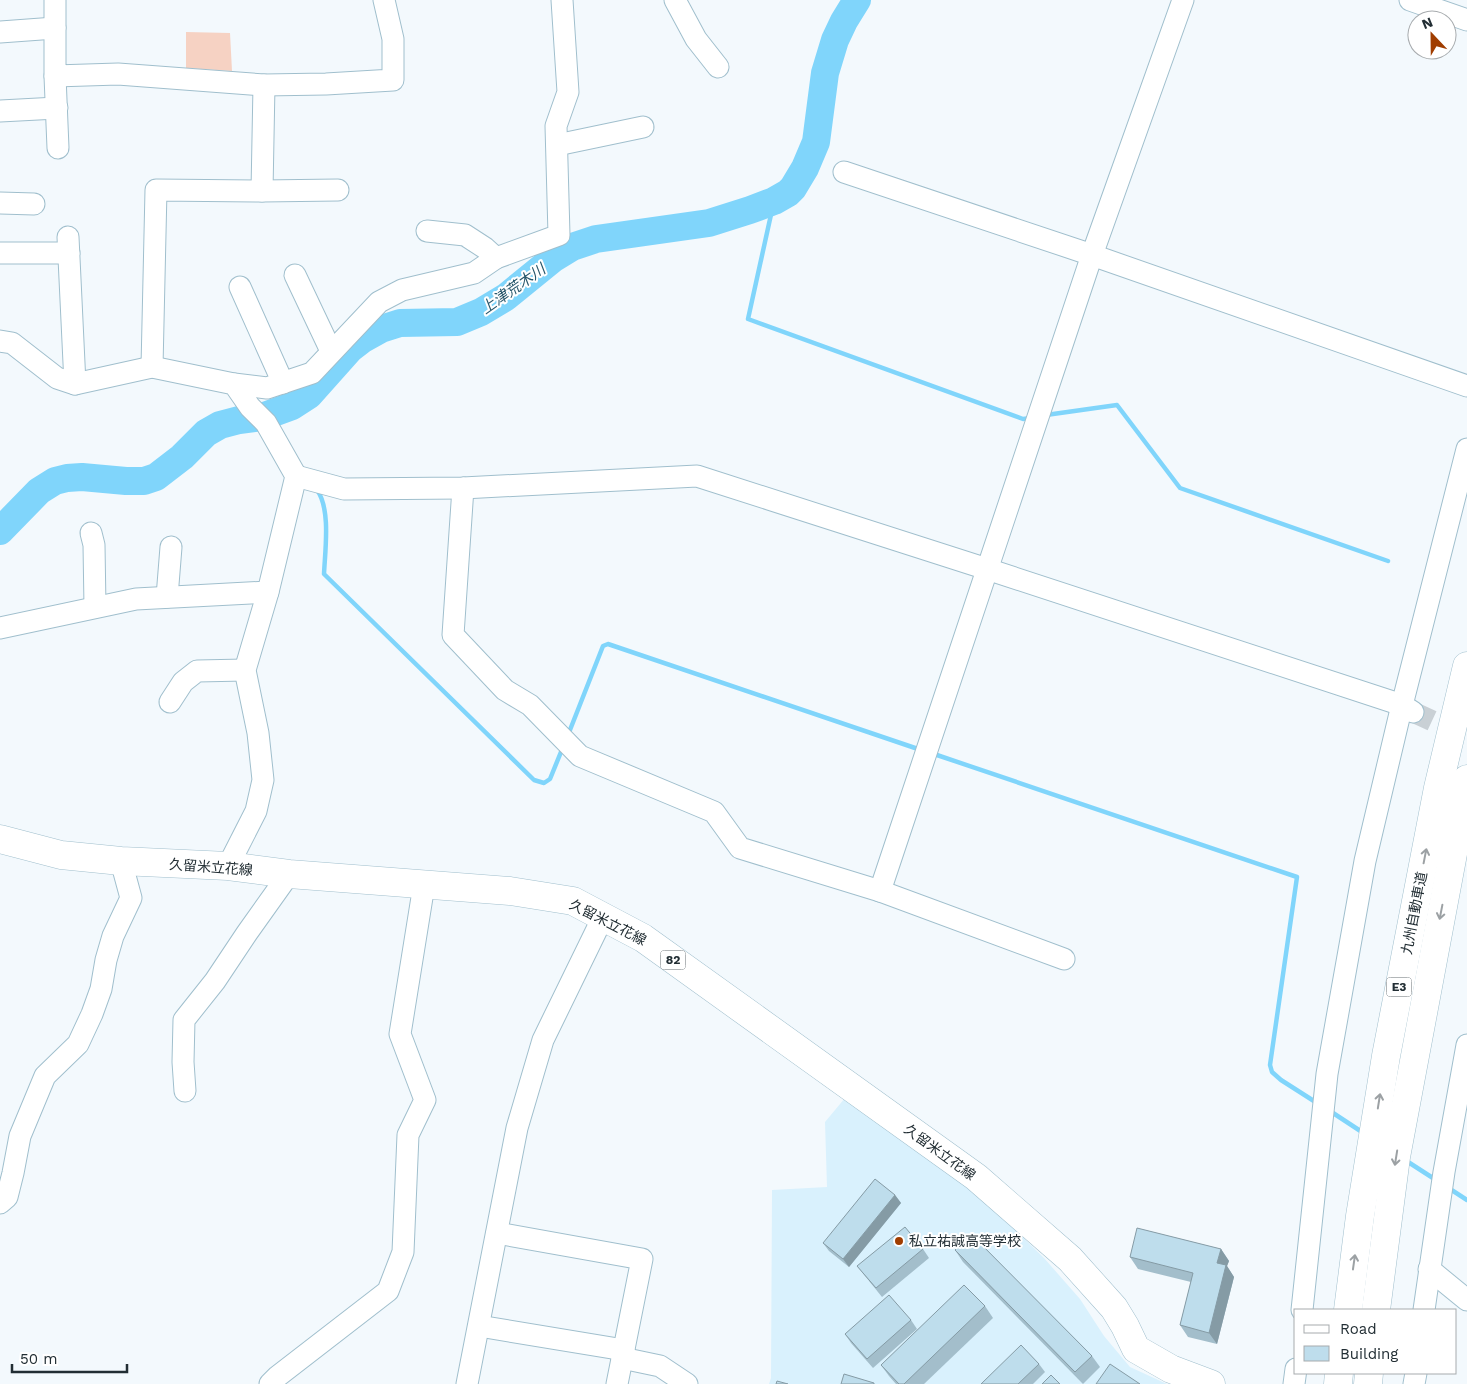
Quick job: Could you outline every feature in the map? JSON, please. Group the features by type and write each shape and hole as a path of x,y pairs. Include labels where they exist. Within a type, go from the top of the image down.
{"main road":[{"name":"九州自動車道","path":"1348,1309 1360,1216 1388,1047 1438,788 1467,666"},
{"name":"九州自動車道","path":"1376,1309 1396,1157 1467,778"},
{"name":"久留米立花線","path":"0,838 60,855 121,861 228,866 288,874 510,891 573,901 643,938 976,1177 1070,1259 1114,1308 1136,1349 1171,1369 1211,1384"}],"street":[{"path":"55,0 58,148"},
{"path":"56,76 118,74 264,85 393,80 393,39 384,0"},
{"path":"0,341 12,343 57,378 76,384 152,367 234,384 267,388 312,373 379,302 402,290 474,274 496,258 559,235 556,126 568,92 562,0"},
{"path":"674,0 696,39 718,67"},
{"path":"880,891 1092,256 1183,0"},
{"path":"1410,0 1467,20"},
{"path":"0,32 55,28"},
{"path":"262,191 264,85"},
{"path":"0,111 57,108"},
{"path":"557,145 643,127"},
{"path":"844,172 1467,386"},
{"path":"152,367 156,190 338,190"},
{"path":"0,203 34,204"},
{"path":"427,231 465,235 496,258"},
{"path":"0,253 68,245 76,384"},
{"path":"295,275 331,352"},
{"path":"240,287 282,383"},
{"path":"228,866 256,811 263,780 258,733 245,670 268,592 296,476 266,423 250,407 234,384"},
{"path":"1302,1309 1327,1074 1365,861 1408,709 1467,448"},
{"path":"296,476 344,489 463,488 697,476 987,568 1408,709"},
{"path":"463,488 453,635 505,690 530,705 580,756 714,812 740,848 880,891 1064,960"},
{"path":"91,533 94,545 95,607"},
{"path":"167,597 171,547"},
{"path":"0,628 136,599 268,592"},
{"path":"170,702 183,682 197,671 245,670"},
{"path":"0,1203 7,1197 20,1136 44,1076 78,1044 101,989 106,960 113,936 131,898 121,861"},
{"path":"185,1091 184,1020 215,981 288,874"},
{"path":"270,1384 388,1291 403,1252 408,1135 424,1100 400,1034 424,885"},
{"path":"467,1384 517,1128 543,1040 603,917"},
{"path":"1424,1309 1444,1172 1467,1046"},
{"path":"496,1234 642,1259 617,1384"},
{"path":"1429,1269 1467,1300"},
{"path":"479,1326 623,1354 660,1366 686,1384"}],"shaded area":[{"path":"186,32 230,33 232,71 186,68"},
{"name":"私立祐誠高等学校","path":"845,1098 975,1187 1044,1258 1080,1299 1104,1336 1130,1367 1167,1384 769,1384 771,1378 772,1190 827,1187 825,1122"}],"building":[{"path":"875,1179 895,1195 843,1259 823,1243"},
{"path":"905,1227 923,1249 876,1288 857,1266"},
{"path":"1137,1228 1221,1249 1217,1263 1226,1265 1209,1333 1180,1325 1193,1273 1130,1257"},
{"path":"971,1234 1092,1356 1075,1372 955,1250"},
{"path":"964,1285 985,1306 904,1384 899,1384 881,1365"},
{"path":"889,1295 911,1320 867,1359 845,1334"},
{"path":"1021,1345 1039,1364 1018,1384 981,1384"},
{"path":"1110,1364 1140,1384 1096,1384"},
{"path":"844,1374 874,1383 874,1384 841,1384"},
{"path":"1051,1375 1060,1384 1042,1384"},
{"path":"777,1381 788,1384 776,1384"}],"waterway":[{"name":"上津荒木川","path":"0,531 39,491 55,481 82,477 144,481 156,477 182,457 206,433 220,425 262,417 292,406 309,395 350,349 381,329 400,323 457,322 481,312 506,297 554,258 572,247 596,239 709,223 774,201 788,193 805,168 816,142 825,73 835,40 857,0"},
{"path":"774,201 748,319 1023,419 1031,418"},
{"path":"1046,415 1117,405 1180,488 1388,561"},
{"path":"317,490 326,519 324,574 534,780 544,783 550,779 563,747"},
{"path":"568,735 603,646 608,644 921,750"},
{"path":"931,753 1297,877 1270,1065 1272,1072 1281,1080 1317,1103"},
{"path":"1330,1111 1365,1134"},
{"path":"1405,1160 1436,1180"},
{"path":"1447,1187 1467,1200"}],"tunnel":[{"path":"1413,712 1467,737"}],"place":[{"name":"私立祐誠高等学校","path":"899,1241"}]}
